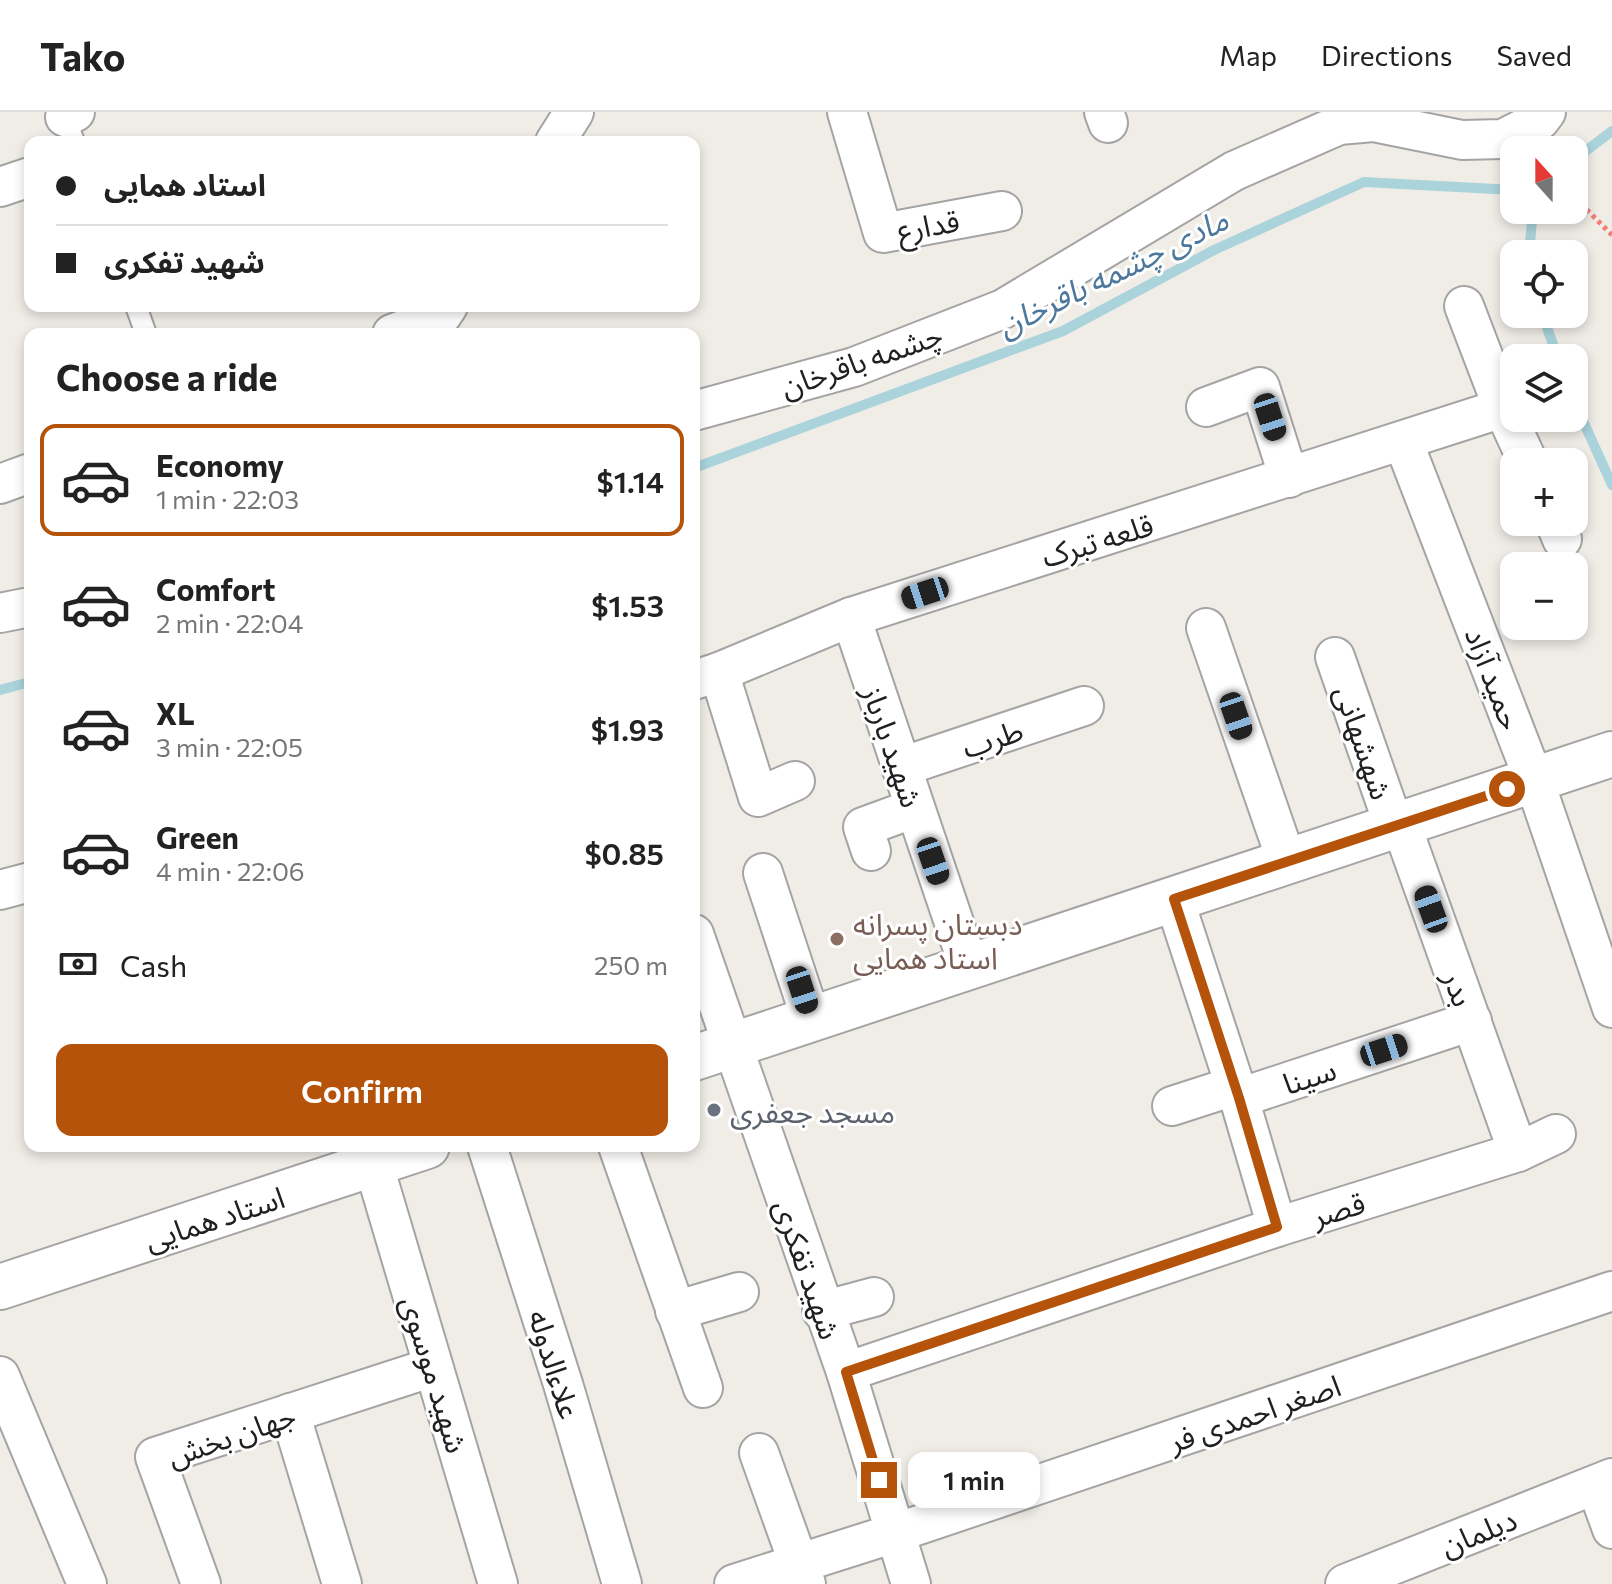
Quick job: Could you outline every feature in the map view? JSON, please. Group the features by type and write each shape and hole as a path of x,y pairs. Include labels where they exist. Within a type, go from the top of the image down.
{"street":[{"path":"559,136 574,112"},
{"name":"قدارع","path":"847,112 883,233 1002,211"},
{"name":"چشمه باقرخان","path":"700,409 854,367 1003,309 1234,171 1339,125 1373,122 1462,140 1503,139 1540,120 1546,112"},
{"path":"0,187 24,179"},
{"path":"1464,306 1500,400"},
{"path":"404,328 437,312"},
{"path":"1206,407 1260,387 1289,478"},
{"name":"قلعه تبرک","path":"707,676 851,617 1500,409"},
{"name":"حمید آزاد","path":"1403,441 1534,780 1612,1008"},
{"path":"0,484 24,475"},
{"name":"شهید بارباز","path":"851,617 969,967"},
{"path":"1206,628 1287,862"},
{"name":"شهشهانی","path":"1335,657 1398,825"},
{"path":"707,676 758,797 795,781"},
{"name":"طرب","path":"901,767 1084,706"},
{"path":"713,1052 1612,754"},
{"path":"871,851 863,827 915,808"},
{"name":"بدر","path":"1398,825 1518,1152"},
{"path":"763,873 811,1019"},
{"path":"0,890 24,884"},
{"path":"1174,899 1277,1227"},
{"name":"شهید تفکری","path":"700,971 713,1052 846,1372 911,1584"},
{"name":"سینا","path":"1172,1106 1236,1092 1472,1021"},
{"name":"قصر","path":"846,1372 1277,1227 1518,1152 1556,1134"},
{"name":"علاءالدوله","path":"489,1152 563,1384 622,1584"},
{"path":"620,1152 703,1388"},
{"name":"استاد همایی","path":"0,1287 370,1155"},
{"name":"شهید موسوی","path":"370,1155 498,1584"},
{"name":"اصغر احمدی فر","path":"734,1584 802,1574 895,1533 1612,1291"},
{"path":"675,1311 739,1292"},
{"path":"822,1311 874,1297"},
{"name":"جهان بخش","path":"201,1584 155,1457 433,1367"},
{"path":"0,1376 14,1450 87,1584"},
{"path":"290,1413 342,1584"},
{"path":"759,1453 802,1574"},
{"path":"1604,1482 1612,1529"},
{"name":"دیلمان","path":"1345,1584 1604,1482"}],"path":[{"path":"1588,211 1612,235"}],"waterway":[{"name":"مادی چشمه باقرخان","path":"1588,149 1612,131"},
{"name":"مادی چشمه باقرخان","path":"700,466 1063,331 1214,250 1364,182 1500,189"},
{"path":"1530,240 1532,224"},
{"path":"1547,328 1553,344"},
{"path":"1588,432 1612,485"},
{"name":"مادی چشمه باقرخان","path":"0,690 24,684"}],"place":[{"name":"دبستان پسرانه استاد همایی","path":"837,939"},
{"name":"مسجد جعفری","path":"714,1110"}],"route":[{"path":"879,1480 846,1372 1277,1227 1174,899 1507,789"}]}
